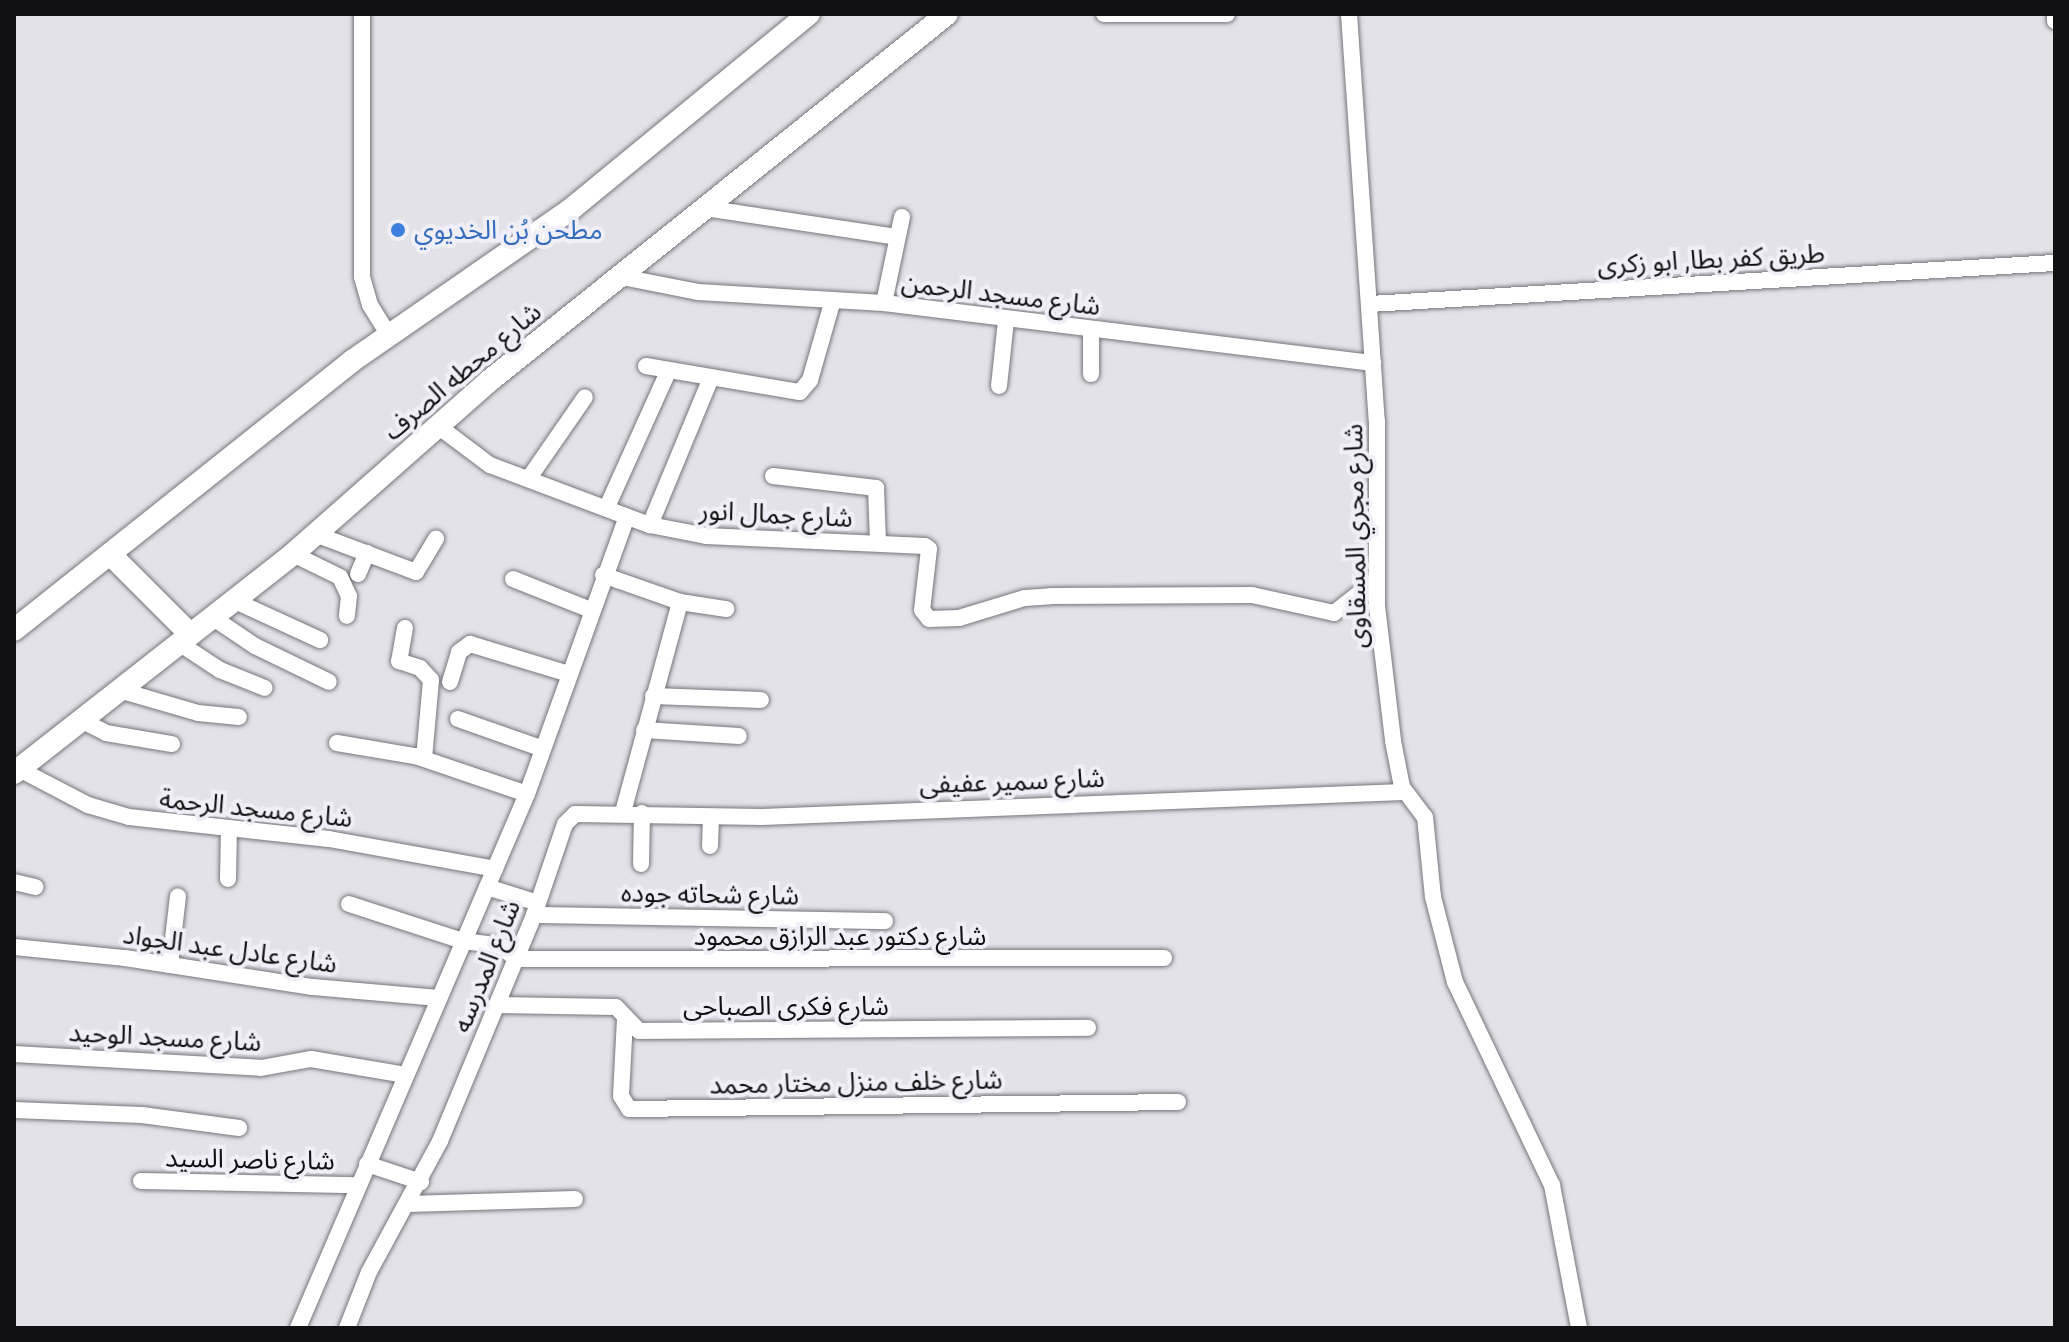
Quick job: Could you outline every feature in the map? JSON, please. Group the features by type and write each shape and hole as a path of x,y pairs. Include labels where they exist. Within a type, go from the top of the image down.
{"street":[{"path":"362,14 362,277 370,305 389,335"},
{"path":"14,630 389,335 570,210 809,14"},
{"name":"شارع محطه الصرف","path":"17,771 79,719 293,554 438,426 947,14"},
{"path":"1104,14 1227,14"},
{"name":"شارع مجري المسقاوى","path":"1349,14 1354,42 1380,494 1376,580 1381,649 1404,792 1425,817 1433,897 1455,982 1552,1185 1579,1328"},
{"path":"2055,14 2055,21"},
{"path":"705,208 897,237"},
{"path":"884,303 902,217"},
{"name":"طريق كفر بطا, ابو زكرى","path":"1370,304 2055,263"},
{"name":"شارع مسجد الرحمن","path":"622,277 698,292 884,303 1373,363"},
{"path":"646,366 800,392 810,380 833,300"},
{"path":"999,386 1006,320"},
{"path":"1091,330 1091,374"},
{"path":"607,507 669,370"},
{"path":"650,525 711,378"},
{"path":"529,478 585,397"},
{"name":"شارع جمال انور","path":"438,426 490,465 650,525 697,535 925,546 929,549 922,610 929,619 959,618 1025,598 1051,596 1252,595 1334,613 1376,580"},
{"path":"773,476 876,488 878,543"},
{"path":"298,1328 527,794 603,575 627,516"},
{"path":"315,534 412,572 422,569 436,539"},
{"path":"358,574 367,553"},
{"path":"293,554 340,577 349,596 347,616"},
{"path":"111,555 172,615 184,639 220,670 265,688"},
{"path":"603,575 680,602 726,609"},
{"path":"513,579 591,610"},
{"path":"233,600 320,640"},
{"path":"623,812 680,602"},
{"path":"212,617 255,646 329,682"},
{"path":"405,628 398,656 403,663 420,668 431,680 424,758"},
{"path":"450,682 459,652 470,644 569,674"},
{"path":"119,690 157,704 239,717"},
{"path":"653,696 761,700"},
{"path":"79,719 106,733 172,744"},
{"path":"458,719 543,749"},
{"path":"644,730 739,736"},
{"path":"337,743 424,758 527,794"},
{"name":"شارع مسجد الرحمة","path":"17,771 109,812 329,839 495,869"},
{"name":"شارع سمير عفيفى","path":"623,812 711,817 1404,792"},
{"name":"شارع المدرسه","path":"347,1328 369,1272 421,1182 516,959 569,818 623,812"},
{"path":"641,864 642,813"},
{"path":"710,846 711,817"},
{"path":"228,879 229,829"},
{"path":"14,882 35,887"},
{"name":"شارع شحاته جوده","path":"487,887 536,909 885,921"},
{"path":"170,965 178,896"},
{"path":"349,904 463,941 501,946 516,959"},
{"name":"شارع عادل عبد الجواد","path":"14,947 170,965 313,987 439,998"},
{"name":"شارع دكتور عبد الرازق محمود","path":"516,959 1164,958"},
{"name":"شارع فكرى الصباحى","path":"496,1005 616,1007 639,1031 1088,1028"},
{"name":"شارع خلف منزل مختار محمد","path":"625,1019 621,1096 629,1109 1178,1102"},
{"name":"شارع مسجد الوحيد","path":"14,1054 261,1068 311,1059 406,1075"},
{"path":"14,1110 142,1115 239,1128"},
{"path":"367,1164 421,1182"},
{"name":"شارع ناصر السيد","path":"141,1181 358,1185"},
{"path":"408,1204 575,1199"}],"place":[{"name":"مطحن بُن الخديوي","path":"398,230"}]}
